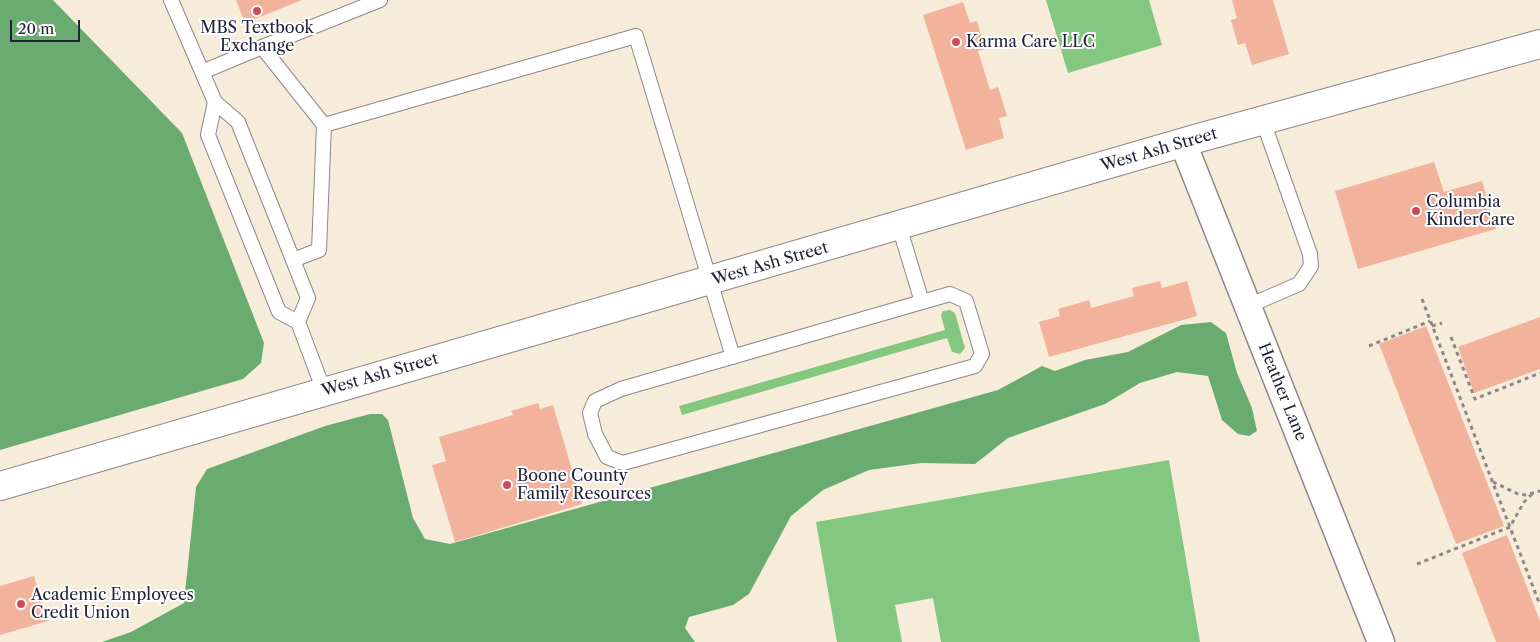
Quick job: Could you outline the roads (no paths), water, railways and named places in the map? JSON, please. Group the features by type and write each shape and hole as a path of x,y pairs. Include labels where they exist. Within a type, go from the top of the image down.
{"street":[{"name":"West Ash Street","path":"0,486 1184,143 1540,44"},
{"name":"Heather Lane","path":"1184,143 1381,642"}],"lane":[{"path":"172,0 215,102 238,122 308,298 298,322"},
{"path":"202,72 380,0"},
{"path":"324,125 636,36 732,357"},
{"path":"262,47 324,125 319,250 293,260"},
{"path":"215,102 208,136 279,312 298,322 324,391"},
{"path":"1248,306 1300,284 1311,266 1310,254 1263,121"},
{"path":"899,226 922,302"},
{"path":"950,294 966,301 982,354 975,366 623,463 607,457 595,434 590,413 595,402 621,389 922,302 950,294"}],"place":[{"name":"MBS Textbook Exchange","path":"257,11"},
{"name":"Karma Care LLC","path":"956,42"},
{"name":"Columbia KinderCare","path":"1416,211"},
{"name":"Boone County Family Resources","path":"507,485"},
{"name":"Academic Employees Credit Union","path":"21,604"}]}
